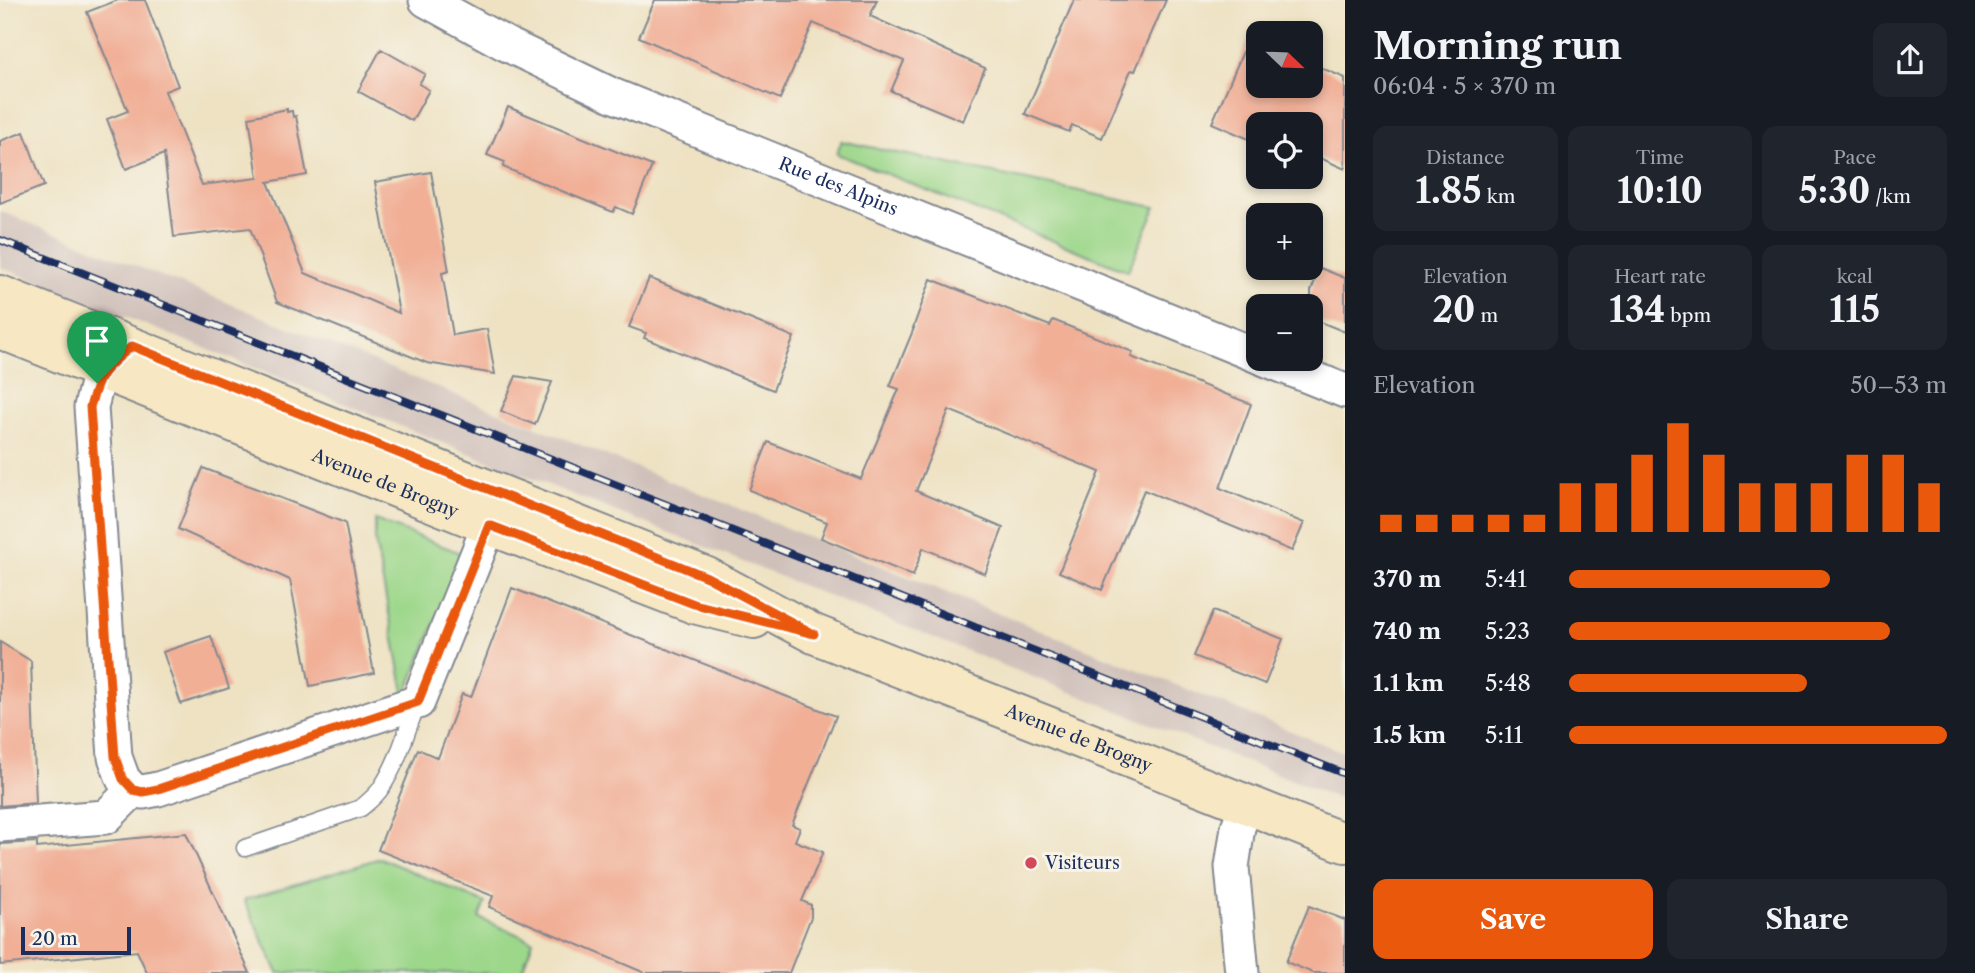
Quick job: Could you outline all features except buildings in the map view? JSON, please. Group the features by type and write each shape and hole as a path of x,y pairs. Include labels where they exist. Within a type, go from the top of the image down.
{"main road":[{"name":"Avenue de Brogny","path":"5,307 489,525 694,604 814,634"},
{"name":"Avenue de Brogny","path":"118,358 529,507 707,577 814,634 1345,843"}],"street":[{"name":"Rue des Alpins","path":"426,0 515,49 612,96 1246,351"},
{"path":"118,358 97,383 90,407 115,757 127,785 133,790 143,792 158,789 418,702 489,525"},
{"path":"1295,371 1345,391"},
{"path":"0,825 99,819 112,812 133,790"},
{"path":"1242,973 1232,867 1238,827 1248,804"}],"lane":[{"path":"489,525 529,507"},
{"path":"245,848 361,808 380,789 389,774 418,702"}],"shaded area":[{"path":"0,211 1345,753 1345,801 0,267"}],"green space":[{"path":"841,141 1156,207 1128,271 837,154"},
{"path":"375,520 458,552 461,559 405,697 375,541"},
{"path":"380,858 485,903 479,918 533,941 521,973 278,973 244,900"}],"railway":[{"path":"0,240 1345,774"}],"place":[{"name":"Visiteurs","path":"1031,863"}],"route":[{"path":"132,346 707,577 814,634 694,604 489,525 418,702 158,789 143,792 133,790 123,779 115,757 90,407 97,383 104,370 132,346"}]}
